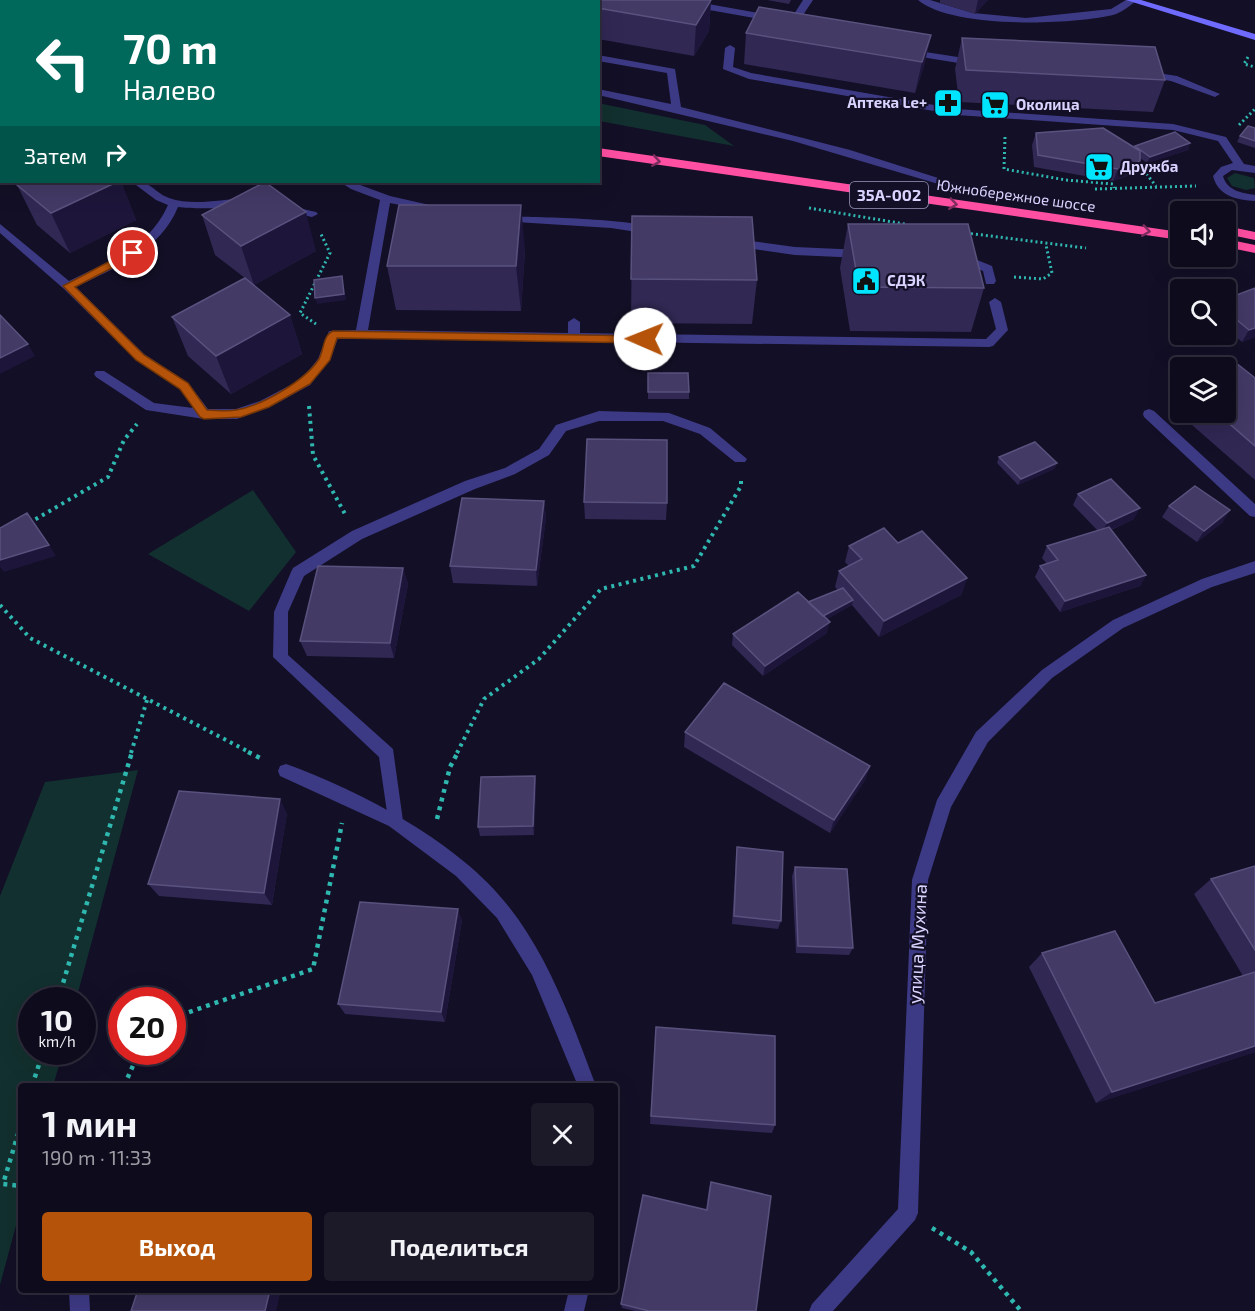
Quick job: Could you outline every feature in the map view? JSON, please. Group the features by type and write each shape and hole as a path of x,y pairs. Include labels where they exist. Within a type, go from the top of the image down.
{"highway":[{"name":"Южнобережное шоссе","path":"600,141 1170,222"},
{"name":"Южнобережное шоссе","path":"600,152 1170,235"},
{"path":"1236,232 1255,236"},
{"path":"1236,245 1255,249"}],"main road":[{"path":"1132,0 1255,37"}],"street":[{"path":"670,0 799,24 808,0"},
{"path":"923,0 938,7 973,16 1026,21 1113,12 1132,0"},
{"path":"730,48 728,69 749,76 957,112 1173,127 1222,139 1240,166"},
{"path":"896,50 992,65"},
{"path":"600,58 672,71 676,107"},
{"path":"1137,74 1173,78 1215,94"},
{"path":"600,92 676,107 905,169 993,197"},
{"path":"1255,170 1240,166 1225,168 1218,176 1221,186 1235,195 1255,198"},
{"path":"138,183 161,199 175,202 203,205 252,201"},
{"path":"347,183 366,194 385,200 440,210"},
{"path":"360,335 385,200"},
{"path":"68,286 133,253 165,223 175,202"},
{"path":"272,205 312,214"},
{"path":"495,218 611,225 657,231"},
{"path":"0,227 68,286 140,357 184,386 204,414"},
{"path":"726,241 795,251 878,254"},
{"path":"948,257 960,257 988,268 990,278"},
{"path":"100,374 151,407 204,414 237,414 265,404 306,382 324,360 333,334 989,343 1002,330 995,302"},
{"path":"574,322 574,339"},
{"path":"1149,414 1255,512"},
{"path":"395,821 387,754 281,657 281,612 298,572 357,535 470,485 510,471 544,452 561,428 599,416 664,416 705,431 740,459"},
{"name":"улица Мухина","path":"908,1213 920,880 943,805 982,737 1047,674 1118,624 1208,583 1255,567"},
{"path":"286,771 395,821 462,870 503,912 538,969 568,1036 585,1083"},
{"path":"819,1311 908,1213"},
{"path":"79,1293 80,1311"},
{"path":"574,1311 578,1293"}],"path":[{"path":"1005,115 1005,169 1066,180 1113,184 1114,188"},
{"path":"1128,156 1137,162 1157,187"},
{"path":"1095,189 1221,186"},
{"path":"312,214 330,253 300,313 333,334"},
{"path":"990,278 1043,279 1052,273 1046,245"},
{"path":"306,382 314,455 357,535"},
{"path":"20,528 108,477 124,440 151,407"},
{"path":"431,847 450,767 484,699 539,658 601,590 694,566 741,486 740,459"},
{"path":"0,605 30,638 286,771"},
{"path":"62,987 147,700"},
{"path":"186,1013 313,969 347,799"},
{"path":"33,1083 39,1065"},
{"path":"125,1083 133,1065"},
{"path":"18,1134 3,1184 18,1186"},
{"path":"908,1213 970,1252 1021,1311"}],"green space":[{"path":"600,103 705,125 734,146 600,121"},
{"path":"1235,173 1254,178 1255,188 1246,190 1232,186 1227,178"},
{"path":"253,490 296,552 249,611 148,554"},
{"path":"138,770 80,987 18,987 18,1065 59,1065 54,1083 18,1083 18,1218 0,1285 0,896 45,782"}],"building":[{"path":"600,0 711,0 696,25 600,8"},
{"path":"759,7 931,35 922,62 746,33"},
{"path":"962,38 1155,47 1165,80 966,70"},
{"path":"1248,126 1255,128 1255,141 1240,136"},
{"path":"1103,128 1140,151 1140,161 1118,169 1038,155 1036,133"},
{"path":"1175,132 1190,143 1150,157 1135,146"},
{"path":"23,183 115,183 51,213 17,185"},
{"path":"263,183 266,183 306,212 241,246 202,215"},
{"path":"399,205 521,205 516,266 387,266"},
{"path":"632,216 752,217 757,280 631,279"},
{"path":"848,224 968,224 984,288 859,287"},
{"path":"342,276 344,294 315,298 314,280"},
{"path":"245,278 290,315 216,356 172,317"},
{"path":"1255,288 1255,328 1249,330 1236,319 1236,295"},
{"path":"0,315 28,344 0,358"},
{"path":"1236,363 1255,378 1255,446 1229,423 1236,423"},
{"path":"648,373 688,373 689,392 648,392"},
{"path":"587,439 667,440 667,503 584,502"},
{"path":"1035,442 1057,463 1021,479 999,457"},
{"path":"1111,479 1140,508 1107,523 1078,494"},
{"path":"1195,486 1230,510 1204,531 1169,506"},
{"path":"462,498 544,501 536,570 450,566"},
{"path":"27,513 49,545 0,560 0,528"},
{"path":"1109,527 1146,575 1065,601 1040,566 1058,560 1047,546"},
{"path":"884,528 898,543 922,531 967,578 884,621 839,571 862,559 849,546"},
{"path":"318,566 403,568 390,643 300,641"},
{"path":"843,588 853,600 823,616 808,602"},
{"path":"798,592 830,622 765,666 733,634"},
{"path":"724,683 870,766 834,820 685,732"},
{"path":"535,776 533,826 478,827 481,777"},
{"path":"179,791 280,799 264,893 148,884"},
{"path":"737,847 783,852 781,921 734,916"},
{"path":"1255,866 1255,950 1211,879"},
{"path":"795,867 847,869 853,948 798,946"},
{"path":"360,902 458,909 441,1012 338,1004"},
{"path":"1115,931 1155,1003 1255,972 1255,1046 1112,1092 1042,953"},
{"path":"656,1027 775,1036 775,1125 651,1116"},
{"path":"711,1182 771,1196 756,1311 649,1311 621,1304 643,1195 707,1210"},
{"path":"137,1293 269,1293 265,1311 131,1311"}],"place":[{"name":"Аптека Le+","path":"948,103"},
{"name":"Околица","path":"995,105"},
{"name":"Дружба","path":"1099,167"},
{"name":"СДЭК","path":"866,281"}],"route":[{"path":"133,253 68,286 140,357 184,386 204,414 237,414 265,404 306,382 324,360 333,334 645,339"}]}
